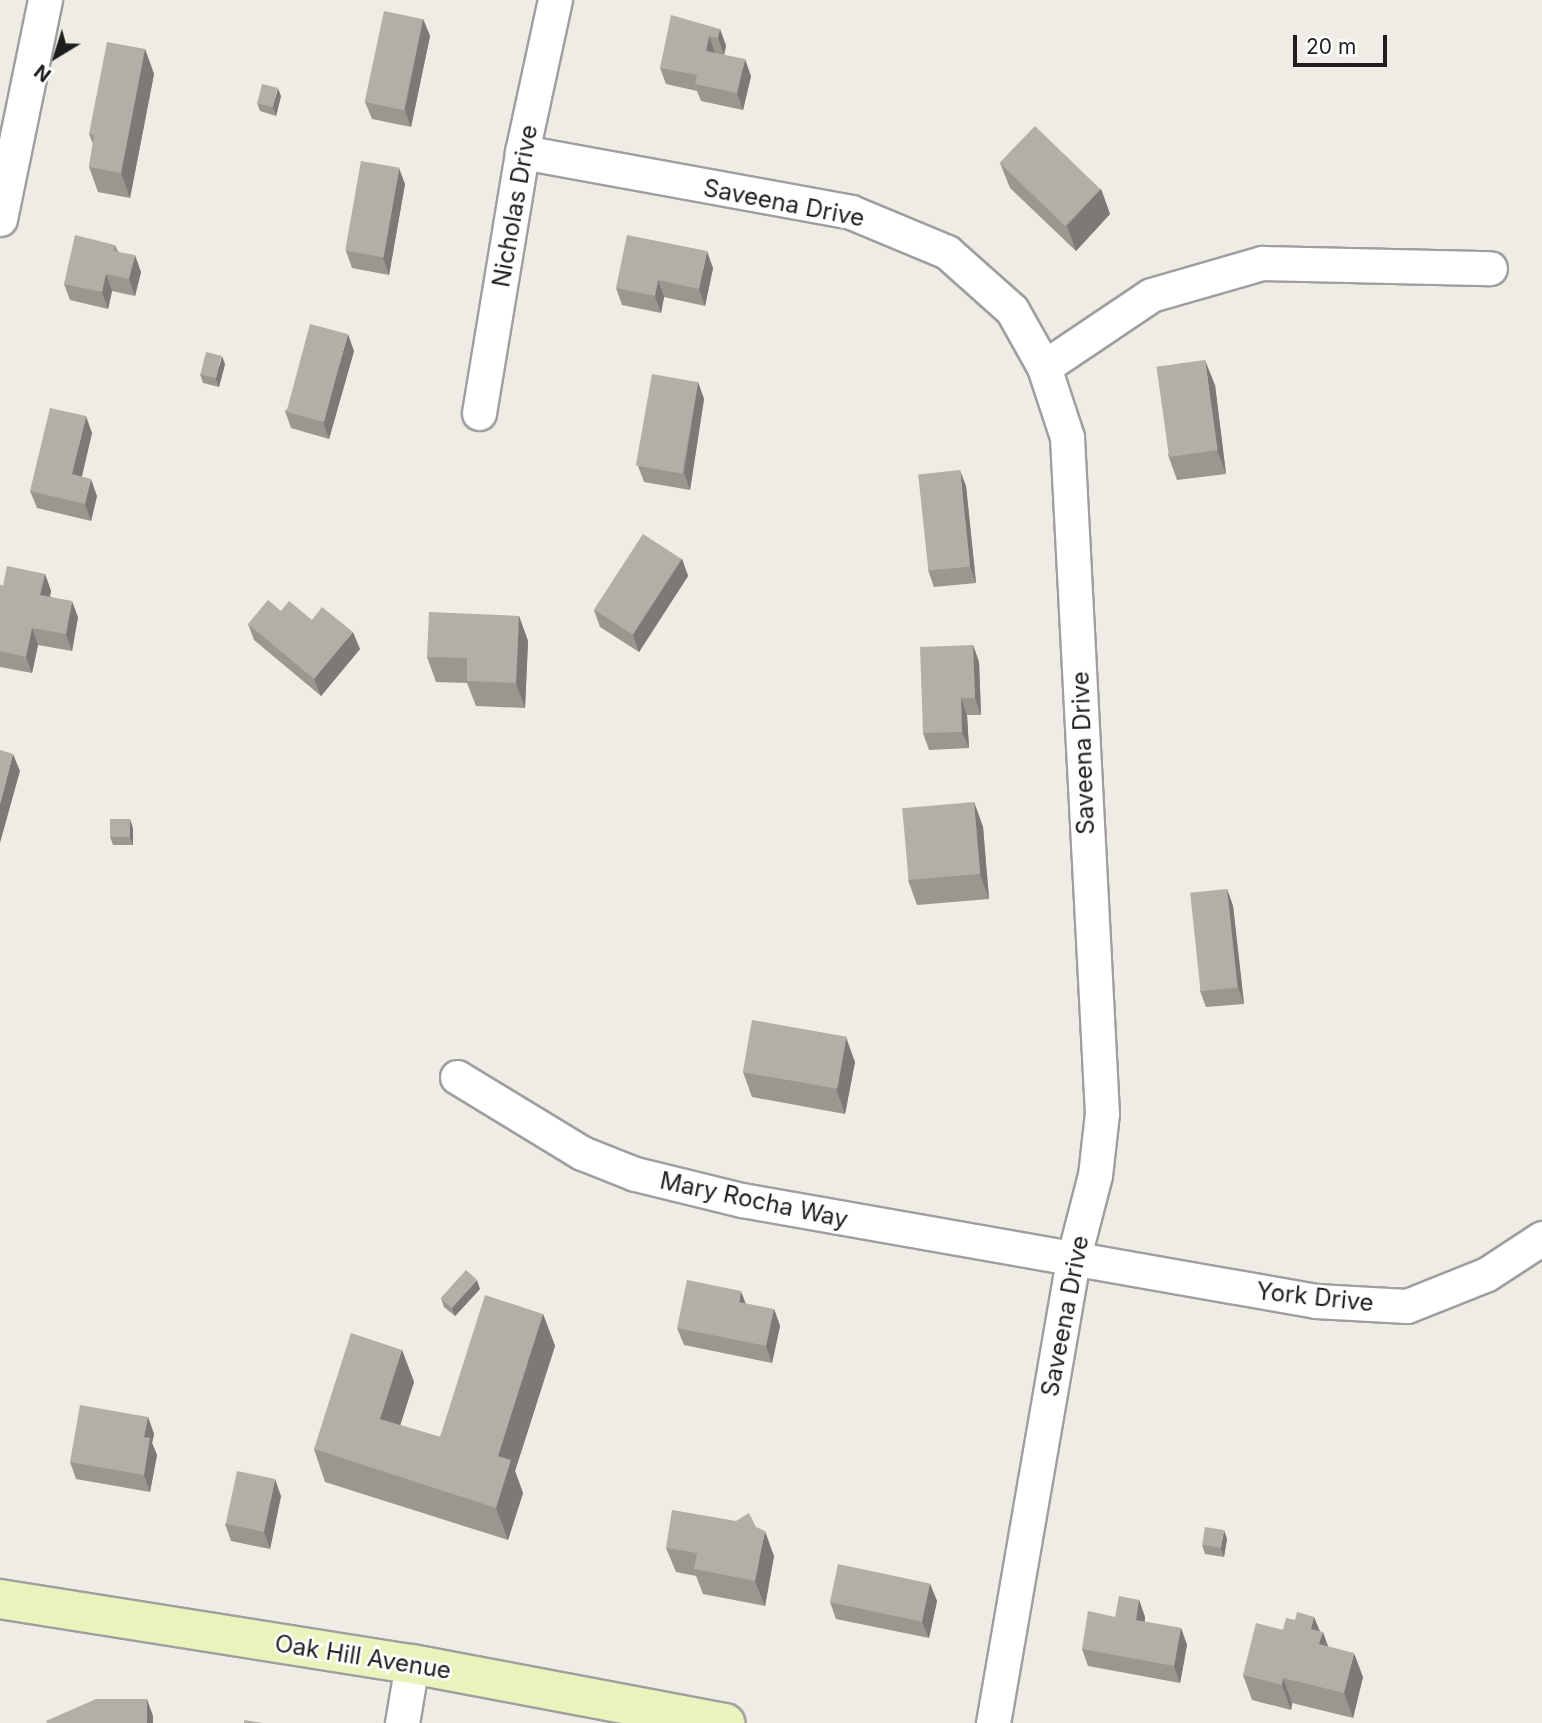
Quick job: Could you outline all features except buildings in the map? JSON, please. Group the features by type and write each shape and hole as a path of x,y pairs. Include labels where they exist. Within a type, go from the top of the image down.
{"main road":[{"name":"Oak Hill Avenue","path":"0,1599 412,1664 725,1723"}],"street":[{"path":"0,219 46,0"},
{"name":"Nicholas Drive","path":"479,413 522,152 555,0"},
{"name":"Saveena Drive","path":"522,152 852,212 947,251 1012,310 1044,367 1067,437 1086,833 1101,1044 1102,1113 1095,1175 1073,1260 993,1723"},
{"path":"1044,367 1151,295 1262,263 1490,268"},
{"name":"Mary Rocha Way","path":"457,1077 582,1153 635,1174 742,1200 1073,1260"},
{"name":"York Drive","path":"1073,1260 1316,1301 1407,1306 1487,1274 1542,1238"},
{"path":"402,1723 412,1664"}]}
